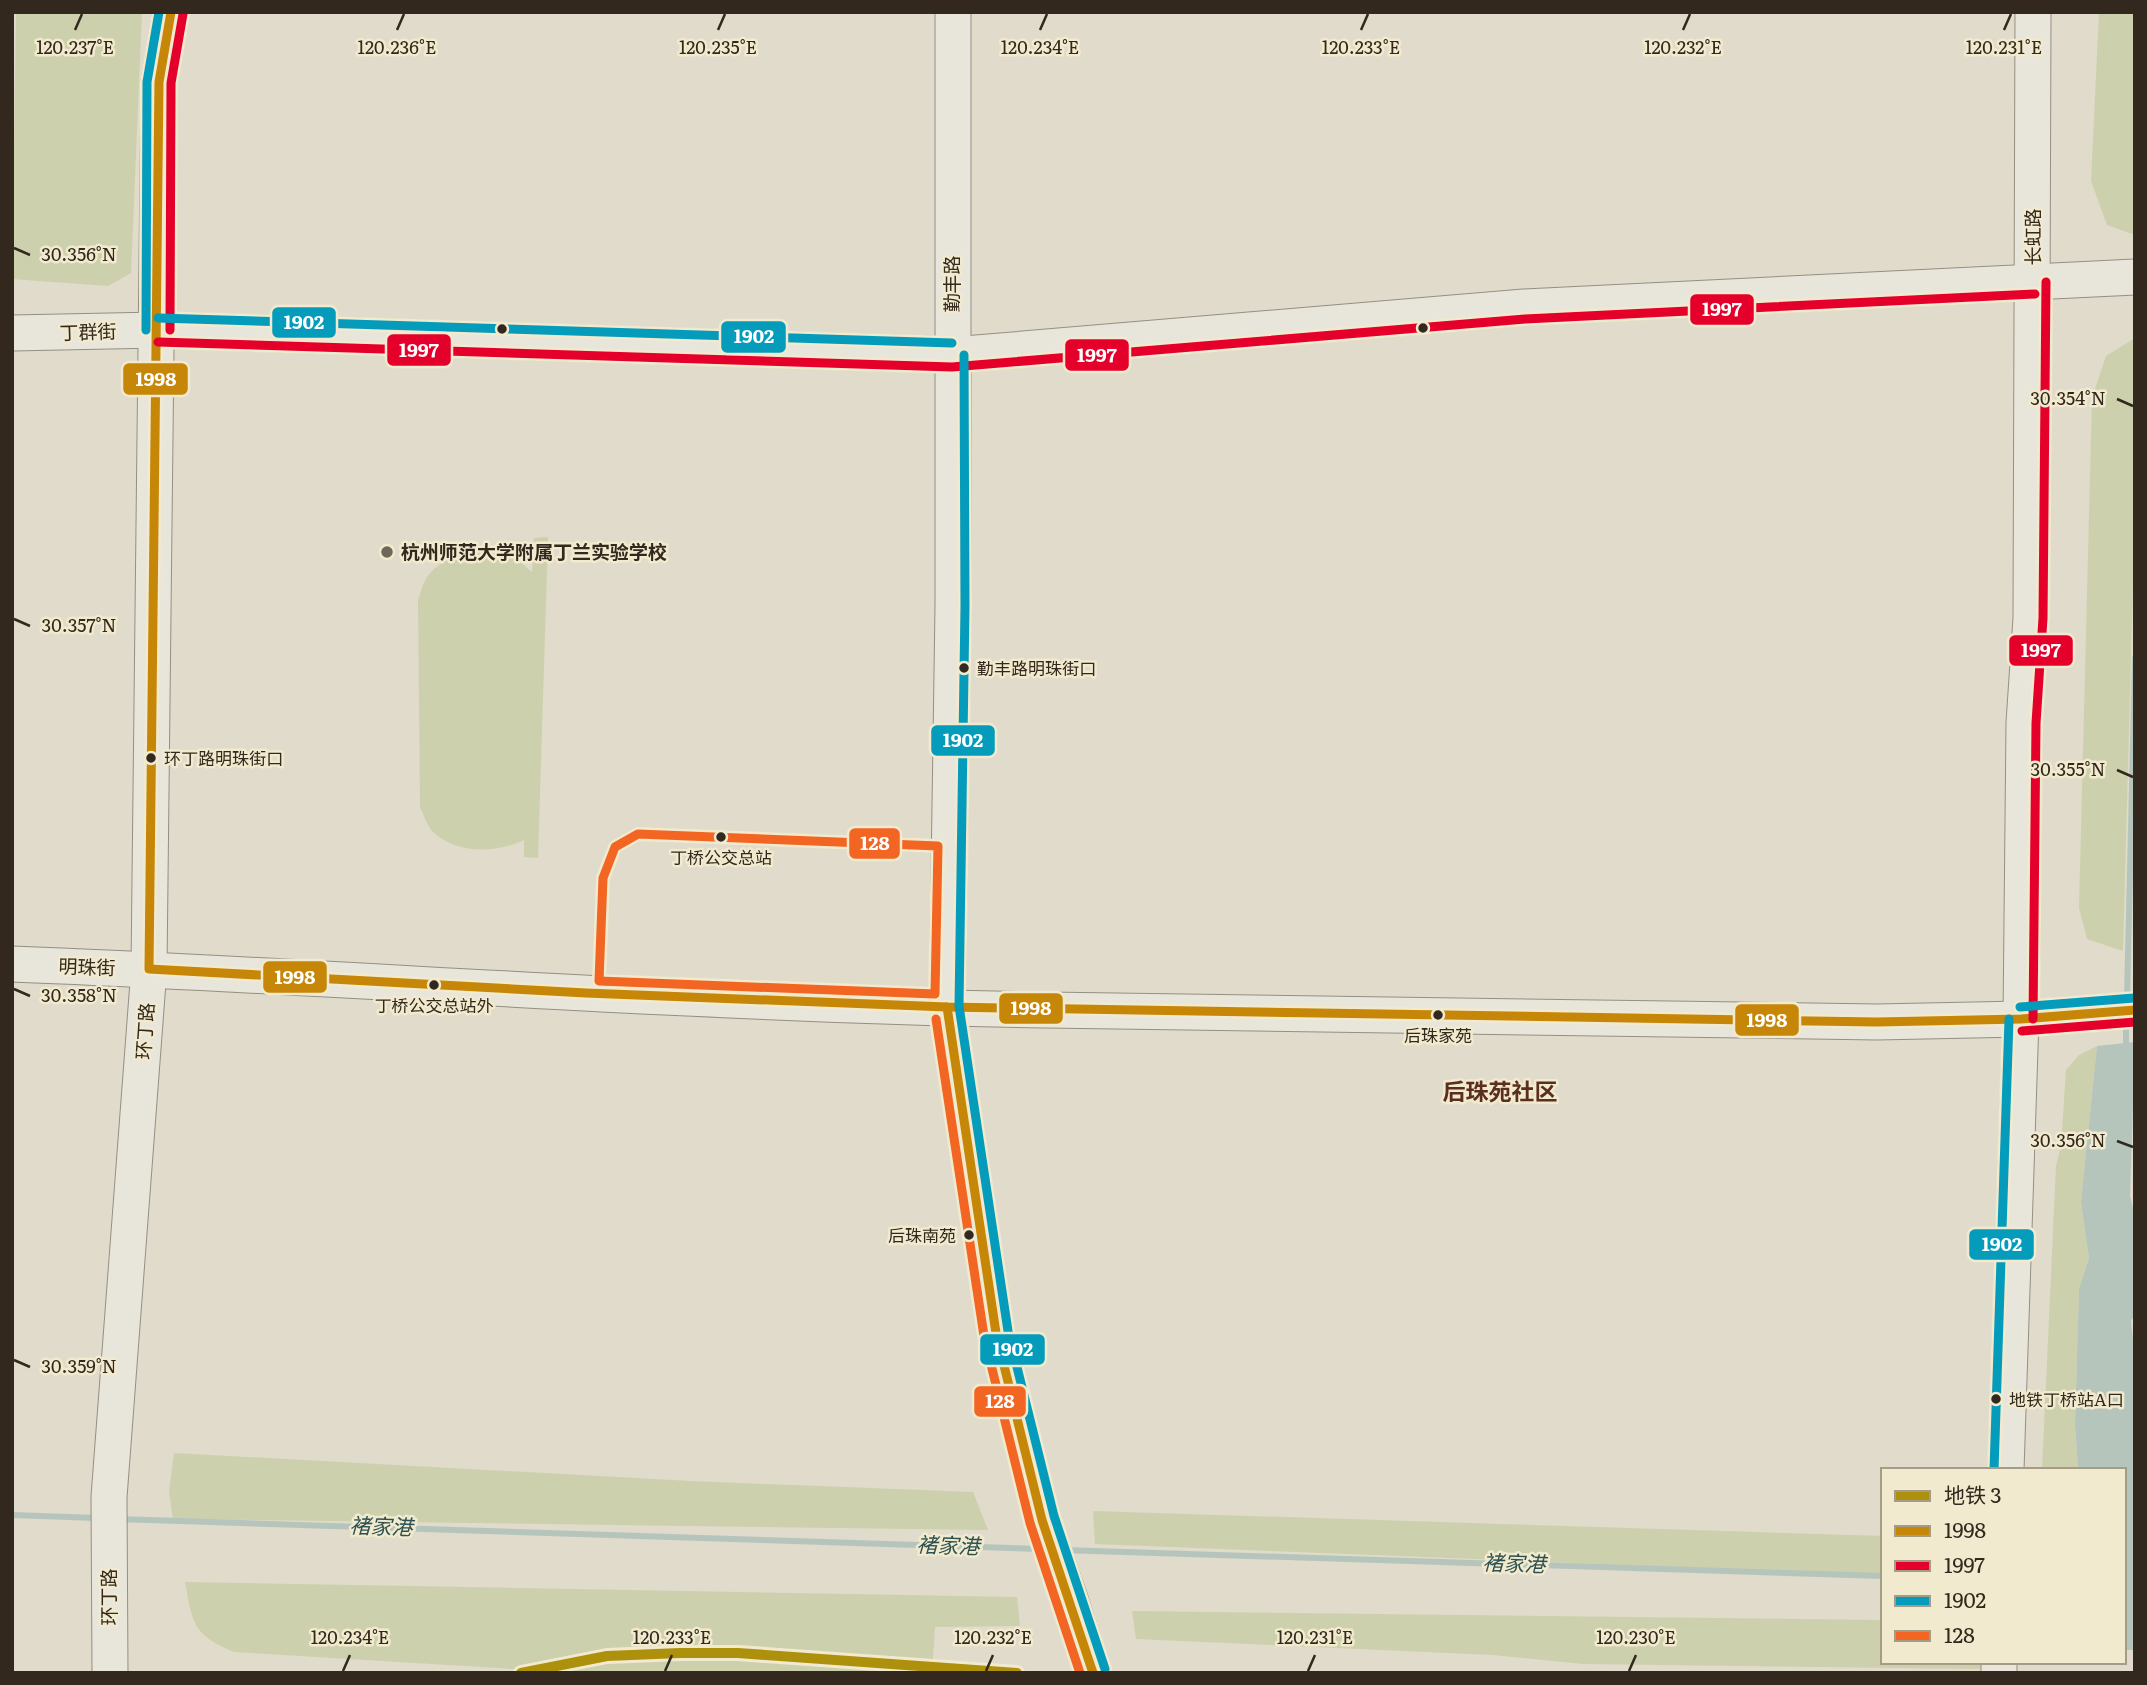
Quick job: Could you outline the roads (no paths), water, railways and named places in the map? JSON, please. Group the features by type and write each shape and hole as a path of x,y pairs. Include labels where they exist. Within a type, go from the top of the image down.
{"street":[{"name":"环丁路","path":"110,1673 109,1497 149,969 159,82 171,12"},
{"name":"勤丰路","path":"953,12 953,618 947,1007 996,1333 1042,1520 1093,1673"},
{"name":"长虹路","path":"2006,1468 2021,1019 2024,723 2031,618 2033,12"},
{"name":"丁群街","path":"19,333 158,330 952,355 1524,307 2132,277"},
{"name":"明珠街","path":"12,964 586,993 947,1007 1877,1022 2021,1019 2124,1010"}],"waterway":[{"path":"2127,999 2135,658"},
{"path":"2126,1020 2126,1051"},
{"name":"褚家港","path":"12,1515 97,1518"},
{"name":"褚家港","path":"118,1519 1041,1549"},
{"name":"褚家港","path":"1063,1550 1881,1576"}],"metro line":[{"name":"3","path":"521,1673 607,1656 680,1653 738,1653 1017,1673"}],"place":[{"name":"杭州师范大学附属丁兰实验学校","path":"387,552"},
{"name":"勤丰路明珠街口","path":"964,668"},
{"name":"环丁路明珠街口","path":"151,758"},
{"name":"丁桥公交总站","path":"721,837"},
{"name":"丁桥公交总站外","path":"434,985"},
{"name":"后珠家苑","path":"1438,1015"},
{"name":"后珠南苑","path":"969,1235"},
{"name":"地铁丁桥站A口","path":"1996,1399"}],"district":[{"name":"后珠苑社区","path":"1500,1092"}]}
